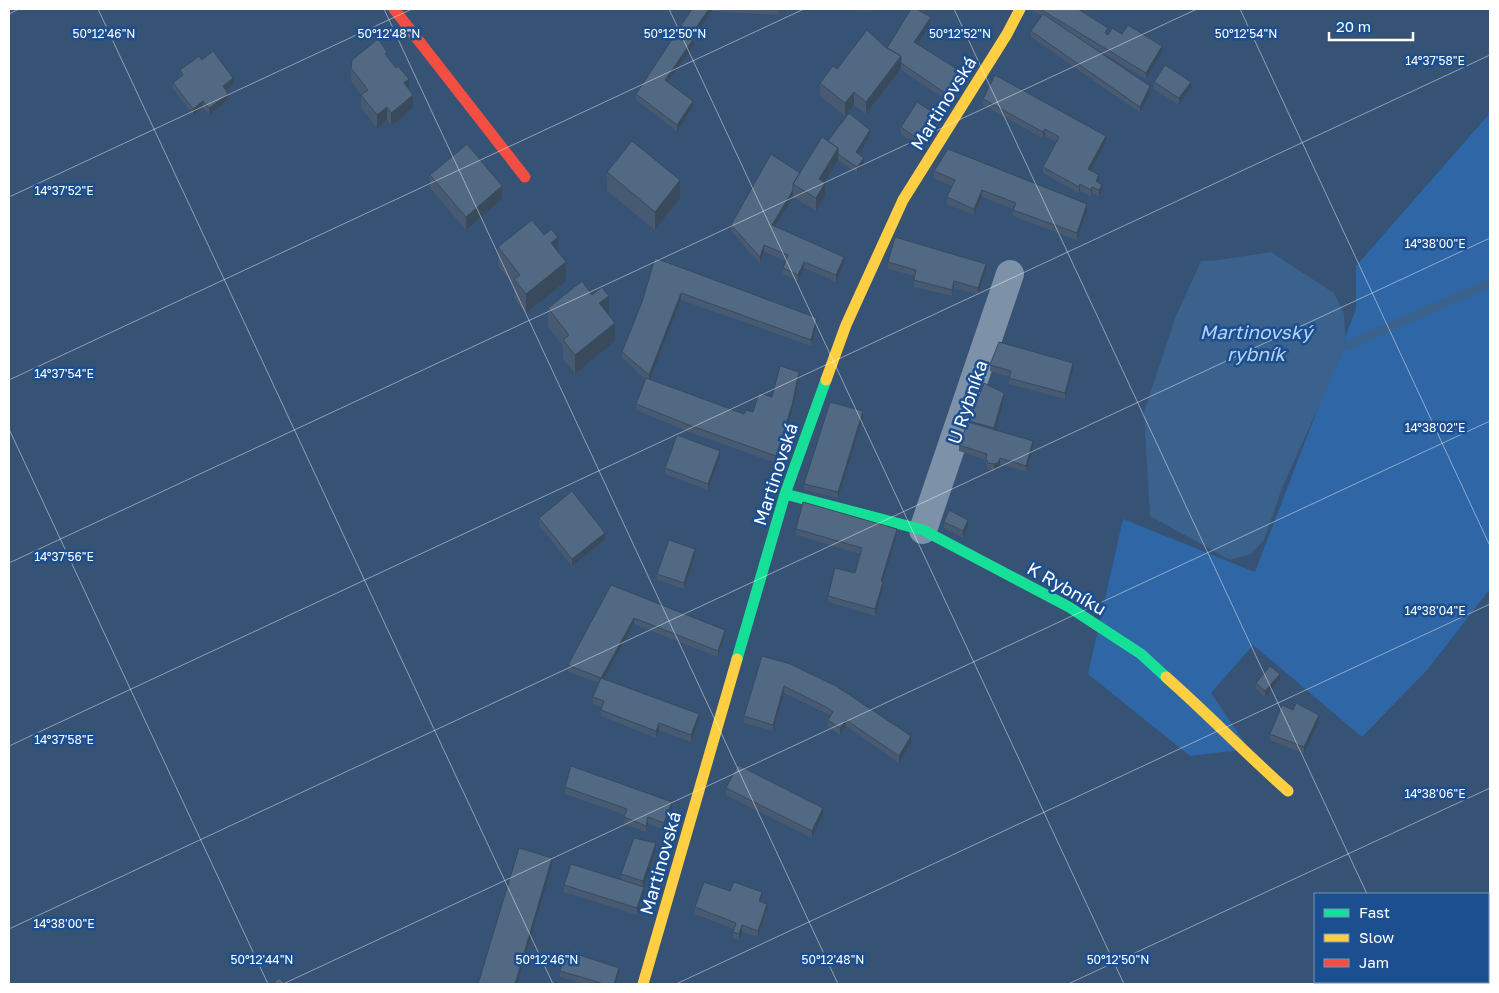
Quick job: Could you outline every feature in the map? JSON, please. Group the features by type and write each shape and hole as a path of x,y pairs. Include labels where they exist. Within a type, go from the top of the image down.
{"street":[{"path":"394,9 525,176"},
{"name":"Martinovská","path":"643,984 785,494 846,325 903,200 1007,34 1020,9"},
{"name":"U Rybníka","path":"923,530 1010,274"},
{"name":"K Rybníku","path":"785,494 923,530 1069,607 1141,654 1288,791"}],"shaded area":[{"path":"1490,113 1490,589 1428,669 1362,737 1253,645 1211,693 1249,749 1190,756 1088,674 1123,519 1255,572 1356,309 1356,266"}],"water":[{"name":"Martinovský rybník","path":"1271,252 1334,293 1344,314 1346,346 1282,488 1264,540 1251,554 1230,560 1150,516 1144,412 1176,316 1201,261"}],"building":[{"path":"692,9 709,9 690,36 694,38 665,80 693,101 677,125 636,94"},
{"path":"911,9 916,9 931,17 914,42 962,72 948,95 901,63 901,56 887,48"},
{"path":"1040,9 1078,9 1108,28 1105,33 1108,35 1112,28 1122,34 1128,25 1162,46 1146,73"},
{"path":"1043,14 1150,86 1140,107 1031,31"},
{"path":"867,30 884,46 901,56 866,102 854,92 845,103 820,83 833,66 837,69"},
{"path":"378,39 387,52 385,54 396,68 398,66 409,79 404,83 413,95 391,113 387,107 377,115 361,95 368,90 351,68 352,60"},
{"path":"213,51 233,78 223,86 228,94 209,108 203,101 193,109 173,83 183,75 180,70 199,56 202,60"},
{"path":"1165,65 1191,82 1179,98 1154,82"},
{"path":"995,75 1106,136 1088,169 1099,175 1096,181 1102,185 1099,190 1092,187 1091,190 1080,184 1079,187 1043,167 1059,137 1045,129 1043,132 983,99"},
{"path":"917,102 936,114 921,141 901,127"},
{"path":"849,113 870,130 856,152 864,158 857,167 838,154 838,148 828,141"},
{"path":"822,137 838,148 819,179 825,183 816,198 793,184"},
{"path":"632,141 680,180 655,212 607,172"},
{"path":"467,144 502,186 466,217 430,175"},
{"path":"948,149 1087,204 1077,233 1013,210 1016,203 982,190 974,209 947,197 955,180 934,171"},
{"path":"771,154 800,173 793,184 793,190 772,225 844,257 836,275 804,262 798,275 783,268 788,255 764,245 760,257 731,225"},
{"path":"532,220 544,235 551,229 558,237 551,243 566,262 526,294 514,279 520,275 498,247"},
{"path":"895,237 986,264 978,288 954,281 952,290 914,280 916,270 888,262"},
{"path":"655,258 817,318 811,340 681,293 649,375 622,352 642,302"},
{"path":"582,281 592,295 602,287 609,296 599,303 615,323 575,355 563,340 569,335 548,308"},
{"path":"999,342 1073,363 1065,393 1009,378 1011,371 990,365"},
{"path":"780,366 799,372 792,405 776,456 636,404 646,378 744,414 746,410 753,412 759,393 772,397"},
{"path":"984,383 1004,393 994,428 969,421"},
{"path":"830,402 863,411 838,492 804,484"},
{"path":"968,422 1033,441 1026,466 1000,458 998,463 988,463 986,459 987,454 959,445"},
{"path":"677,435 720,451 708,484 665,468"},
{"path":"572,491 605,533 572,559 539,518"},
{"path":"803,502 897,529 881,581 883,582 875,609 828,596 835,568 855,573 862,548 796,529"},
{"path":"949,510 968,520 963,531 944,522"},
{"path":"669,540 695,549 684,583 657,574"},
{"path":"611,585 725,630 718,651 634,618 601,678 568,665"},
{"path":"762,656 790,664 836,686 911,736 899,756 846,720 840,728 828,720 833,712 784,686 773,725 744,716"},
{"path":"1270,666 1280,674 1265,691 1256,683"},
{"path":"601,678 699,714 691,735 659,723 656,731 601,710 604,701 593,697"},
{"path":"1296,703 1319,715 1304,747 1270,734 1282,705 1293,710"},
{"path":"738,765 823,808 812,831 726,788"},
{"path":"571,766 672,802 664,823 648,817 646,826 624,817 627,809 565,787"},
{"path":"634,838 656,843 643,881 621,874"},
{"path":"519,848 552,858 515,984 478,984"},
{"path":"571,864 644,887 637,908 564,885"},
{"path":"704,882 730,891 734,882 762,892 759,901 767,904 758,931 742,925 739,934 733,932 736,923 695,907"},
{"path":"567,951 619,968 614,984 604,984 560,971"},
{"path":"279,978 286,984 273,984"}],"waterway":[{"path":"1346,346 1490,283"}],"traffic: fast":[{"path":"737,659 785,494 826,380"},
{"path":"785,494 923,530 1069,607 1141,654 1166,677"}],"traffic: slow":[{"path":"826,380 846,325 903,200 1007,34 1020,9"},
{"path":"643,984 737,659"},
{"path":"1166,677 1288,791"}],"traffic: jam":[{"path":"394,9 525,177"}]}
